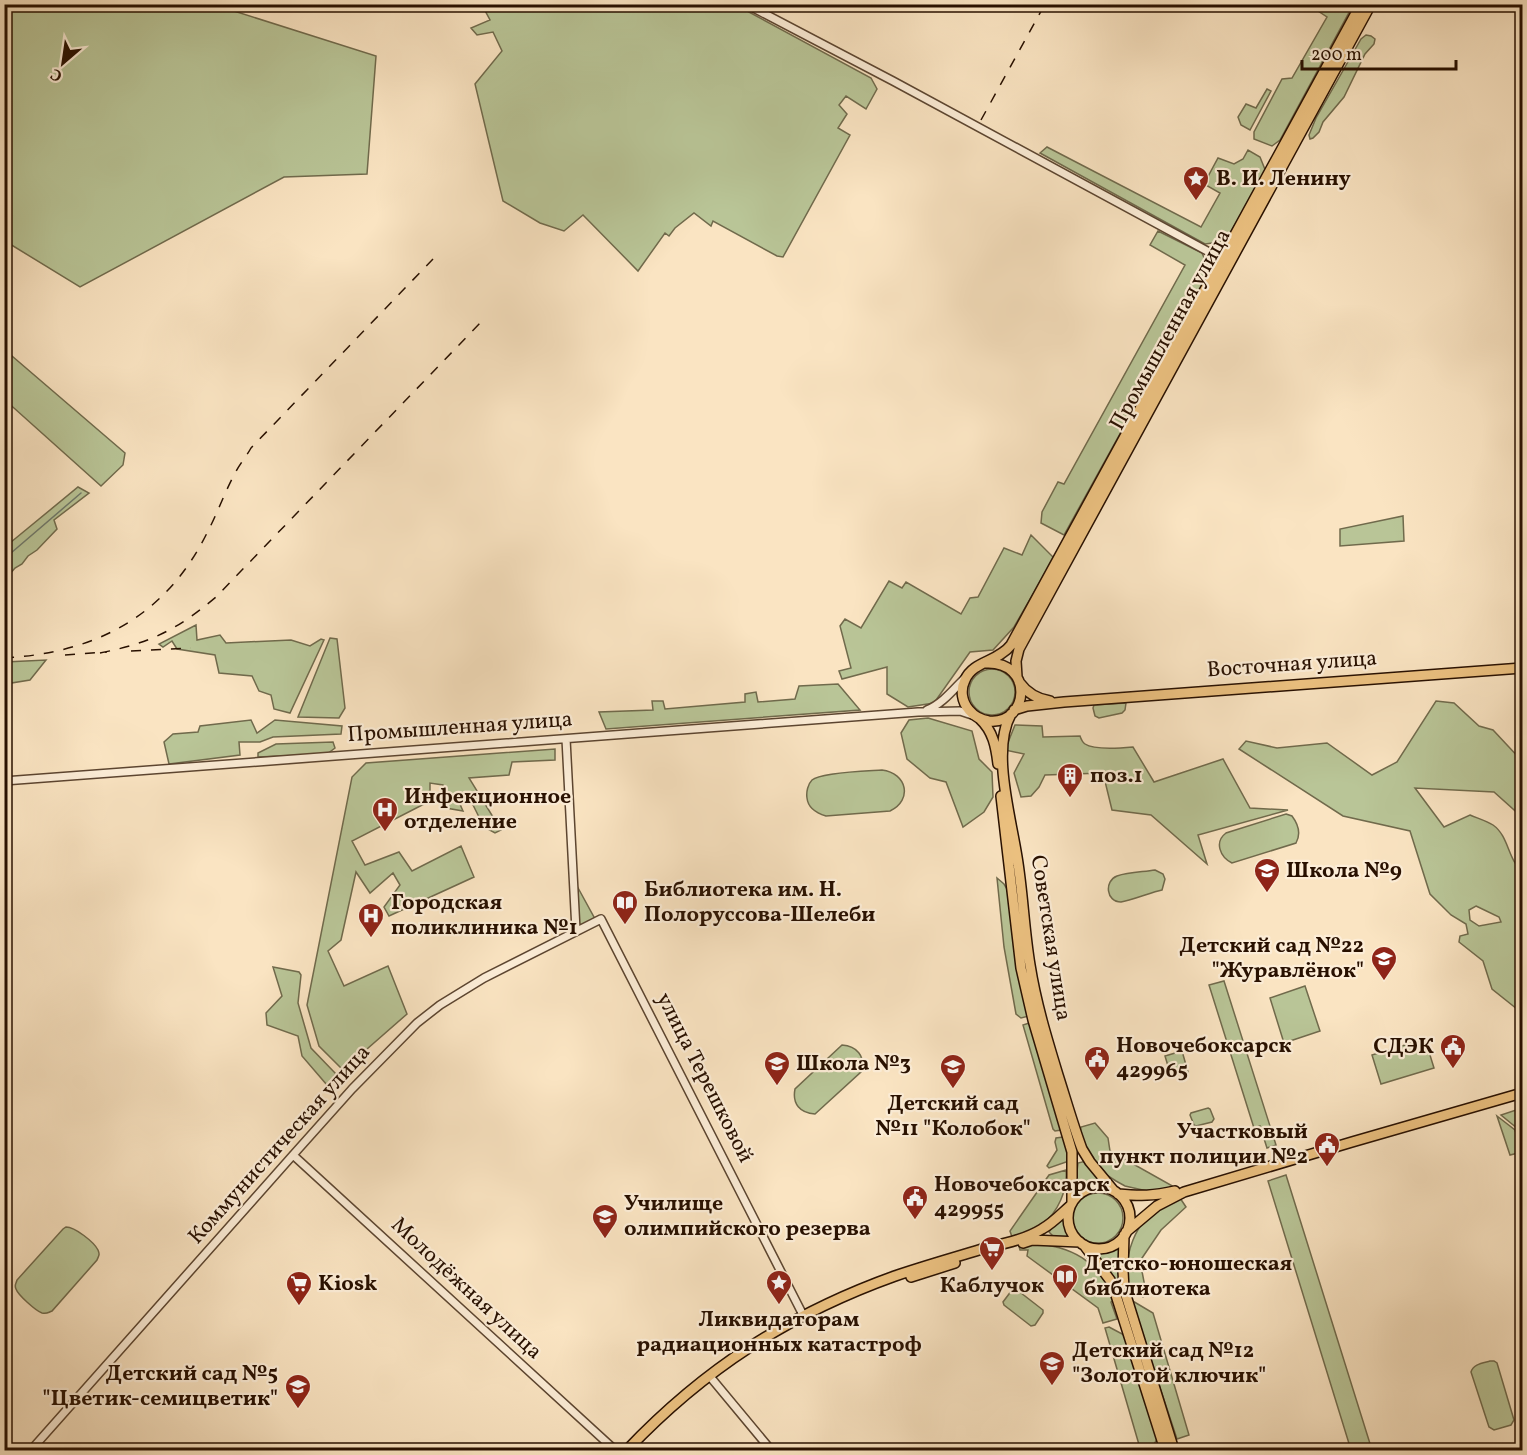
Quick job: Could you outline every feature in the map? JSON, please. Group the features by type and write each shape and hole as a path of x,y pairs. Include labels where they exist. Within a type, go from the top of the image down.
{"main road":[{"name":"Промышленная улица","path":"1018,680 1016,661 1019,649 1072,544 1367,5"},
{"name":"Промышленная улица","path":"1226,261 1230,244 1281,159"},
{"name":"Промышленная улица","path":"986,663 1004,653 1011,645 1072,544"},
{"path":"986,663 999,663 1013,672 1018,680 1020,699 1013,712 996,721 984,721 977,717 967,708 963,697 963,685 968,675 976,667 986,663"},
{"name":"Восточная улица","path":"1013,712 1027,706 1064,702 1522,668"},
{"name":"Восточная улица","path":"1018,680 1035,697 1047,701 1064,702"},
{"name":"Советская улица","path":"1001,772 1004,734 1013,712"},
{"name":"Советская улица","path":"977,717 993,738 1001,772 1019,954 1033,1020 1072,1152 1071,1204"},
{"name":"Советская улица","path":"1004,794 1018,859 1030,966 1041,1019 1082,1149 1116,1192"},
{"path":"627,1450 672,1406 747,1348 857,1291 915,1269 1033,1234 1048,1225 1082,1192 1093,1187 1145,1196 1159,1195 1432,1116 1522,1086"},
{"path":"1432,1116 1522,1093"},
{"path":"824,1307 1032,1240 1104,1248 1116,1244 1156,1206 1184,1192 1351,1140"},
{"path":"1116,1192 1126,1202 1130,1213 1125,1233 1123,1271 1125,1290 1174,1450"},
{"path":"1071,1204 1068,1215 1069,1226 1075,1237 1110,1280 1114,1289 1165,1450"},
{"path":"634,1450 711,1377"}],"street":[{"name":"Промышленная улица","path":"746,4 1226,261"},
{"path":"1210,253 1220,252 1230,244"},
{"name":"Промышленная улица","path":"918,712 936,705 968,675"},
{"name":"Промышленная улица","path":"4,781 918,712 960,711 977,717"},
{"path":"566,739 576,930"},
{"name":"Коммунистическая улица","path":"32,1450 352,1089 413,1027 428,1014 484,978 601,919"},
{"name":"улица Терешковой","path":"601,919 804,1318"},
{"name":"Молодёжная улица","path":"293,1155 615,1450"},
{"path":"711,1377 771,1450"}],"green space":[{"path":"4,5 215,5 376,56 367,174 284,177 80,287 5,241"},
{"path":"482,5 736,5 871,78 877,89 866,109 846,96 839,105 847,114 838,128 850,135 783,257 777,256 713,221 711,226 694,213 675,228 669,236 665,233 638,271 583,215 564,231 540,223 503,201 475,84 502,51 493,32 477,35 471,28 490,20"},
{"path":"1315,5 1353,5 1280,140 1272,146 1254,139 1254,132 1282,79 1292,78 1327,17 1318,11"},
{"path":"1366,35 1375,39 1374,44 1365,54 1344,97 1323,122 1319,132 1310,139 1309,135 1316,118 1361,39"},
{"path":"1267,89 1271,91 1250,130 1241,125 1238,117 1246,104 1256,108"},
{"path":"1047,147 1201,227 1220,193 1204,184 1218,158 1234,164 1243,159 1248,150 1260,157 1266,172 1229,235 1220,242 1205,244 1040,153"},
{"path":"1158,231 1202,253 1210,271 1064,535 1041,523 1042,512 1058,482 1064,484 1185,265 1150,245"},
{"path":"5,350 125,453 123,465 101,486 5,400"},
{"path":"78,487 89,493 54,520 57,529 22,564 15,568 9,575 5,586 5,547"},
{"path":"1403,516 1404,541 1340,546 1340,529"},
{"path":"1031,535 1054,558 1014,627 993,650 970,652 934,703 908,707 887,694 887,667 842,679 839,671 851,668 840,626 845,619 861,628 889,581 902,588 906,582 961,614 970,598 978,597 1004,548 1022,555"},
{"path":"196,625 197,640 220,635 226,643 291,640 310,646 321,639 324,640 290,713 274,709 271,695 259,691 252,676 219,673 215,655 177,649 172,641 163,647 159,644"},
{"path":"330,638 337,639 345,708 339,718 298,717"},
{"path":"46,660 30,680 5,684 5,662"},
{"path":"992,669 1008,676 1015,692 1008,708 992,715 976,708 969,692 976,676"},
{"path":"838,684 860,710 606,729 599,712 653,710 652,701 663,701 665,709 745,702 745,694 756,692 758,702 795,699 799,686"},
{"path":"1436,701 1454,703 1479,726 1493,730 1522,761 1522,817 1494,792 1415,788 1444,827 1470,815 1493,825 1502,835 1514,861 1522,870 1522,1013 1492,989 1483,961 1459,942 1460,936 1468,934 1466,924 1451,915 1430,894 1410,831 1343,816 1239,749 1246,741 1277,748 1327,743 1372,775 1397,762","holes":["1476,906 1499,917 1501,922 1479,926 1470,920 1469,910"]},
{"path":"1126,703 1122,713 1099,718 1095,716 1094,705"},
{"path":"928,718 972,731 979,759 992,772 993,797 984,812 963,827 946,782 930,778 907,759 901,733 909,720"},
{"path":"251,720 257,733 275,720 342,726 341,734 273,737 260,742 239,742 240,755 169,764 164,742 173,734 198,732 200,726"},
{"path":"1015,725 1042,726 1043,737 1080,736 1082,741 1089,746 1133,747 1154,782 1223,759 1250,808 1288,810 1198,835 1207,864 1151,815 1112,810 1103,773 1045,775 1031,796 1021,797 1014,773 1024,754 1005,750"},
{"path":"333,742 335,748 327,754 258,757 258,753 276,744"},
{"path":"555,749 555,760 512,762 509,775 469,778 501,830 495,833 484,827 469,797 459,802 463,811 446,808 443,785 430,783 430,801 352,841 365,865 399,852 412,871 461,846 474,877 389,916 384,907 400,885 393,873 370,893 356,872 341,940 328,951 344,986 388,966 407,1014 343,1070 319,1046 307,1005 352,777 366,763"},
{"path":"882,770 897,776 904,788 902,800 890,811 826,816 816,812 809,805 807,796 809,784 817,777 846,772"},
{"path":"1286,814 1292,816 1297,826 1299,833 1296,843 1232,863 1224,857 1219,845 1226,833"},
{"path":"1155,870 1163,874 1165,879 1162,890 1121,902 1112,899 1109,886 1117,876"},
{"path":"997,878 1010,894 1029,1016 1021,1018 1016,1014 1004,947"},
{"path":"577,886 595,919 579,926"},
{"path":"273,967 299,972 301,975 298,1003 311,1048 336,1074 327,1085 302,1056 298,1036 267,1025 266,1013 282,996"},
{"path":"1224,981 1276,1145 1267,1148 1260,1126 1254,1128 1209,985"},
{"path":"1305,986 1320,1031 1284,1043 1270,998"},
{"path":"1029,1023 1033,1027 1062,1126 1061,1130 1053,1129 1023,1025"},
{"path":"1425,1039 1434,1068 1381,1084 1372,1055"},
{"path":"842,1045 852,1047 859,1053 863,1066 862,1071 815,1114 801,1110 796,1103 795,1089"},
{"path":"1182,1051 1188,1072 1171,1076 1165,1056"},
{"path":"1208,1108 1214,1119 1212,1122 1194,1125 1191,1113"},
{"path":"1522,1108 1522,1128 1518,1129 1501,1115"},
{"path":"1497,1116 1515,1130 1522,1152 1510,1155"},
{"path":"1095,1123 1108,1138 1110,1151 1176,1188 1147,1191 1125,1186 1105,1174 1092,1161 1079,1137 1081,1127"},
{"path":"1056,1138 1066,1139 1069,1161 1049,1168 1047,1166 1057,1150"},
{"path":"1086,1161 1103,1181 1100,1185 1079,1190 1075,1188 1078,1163"},
{"path":"1066,1170 1064,1193 1053,1214 1035,1228 1012,1237 1010,1231 1049,1175"},
{"path":"1286,1175 1372,1450 1351,1450 1268,1181"},
{"path":"1093,1193 1103,1193 1116,1200 1123,1213 1123,1223 1116,1236 1103,1243 1093,1243 1084,1239 1077,1232 1073,1223 1073,1213 1077,1204 1084,1197"},
{"path":"1180,1198 1186,1207 1161,1230 1140,1261 1146,1292 1143,1297 1129,1287 1127,1263 1133,1240 1153,1211 1165,1203"},
{"path":"1061,1220 1065,1221 1069,1234 1066,1239 1053,1236 1049,1232"},
{"path":"66,1227 74,1229 88,1239 96,1247 99,1255 52,1311 42,1313 20,1295 15,1284"},
{"path":"1030,1243 1071,1252 1092,1265 1108,1286 1115,1300 1111,1302 1117,1319 1103,1323 1098,1308 1027,1256 1028,1250 1020,1250 1019,1246"},
{"path":"1121,1247 1120,1258 1158,1411 1096,1255"},
{"path":"1016,1289 1043,1310 1035,1325 1031,1326 1004,1305 1003,1302 1012,1290"},
{"path":"1131,1300 1153,1313 1189,1435 1177,1439"},
{"path":"1109,1327 1126,1336 1158,1438 1154,1444 1140,1448 1105,1328"},
{"path":"1490,1361 1497,1363 1514,1420 1511,1425 1494,1430 1489,1427 1471,1372 1481,1363"}],"waterway":[{"path":"4,559 81,493"}],"railway":[{"path":"981,120 1045,4"},
{"path":"4,658 37,655 69,648 125,625 149,608 171,587 190,562 211,526 234,475 251,448 433,259"},
{"path":"100,653 134,645 162,634 216,597 483,320"},
{"path":"131,651 191,648"},
{"path":"65,655 107,652"}],"place":[{"name":"В. И. Ленину","path":"1196,202"},
{"name":"поз.1","path":"1070,799"},
{"name":"Инфекционное отделение","path":"385,833"},
{"name":"Школа №9","path":"1267,894"},
{"name":"Библиотека им. Н. Полоруссова-Шелеби","path":"625,926"},
{"name":"Городская поликлиника №1","path":"371,939"},
{"name":"Детский сад №22 \"Журавлёнок\"","path":"1384,982"},
{"name":"СДЭК","path":"1453,1070"},
{"name":"Новочебоксарск 429965","path":"1097,1082"},
{"name":"Школа №3","path":"777,1087"},
{"name":"Детский сад №11 \"Колобок\"","path":"953,1090"},
{"name":"Участковый пункт полиции №2","path":"1327,1168"},
{"name":"Новочебоксарск 429955","path":"915,1221"},
{"name":"Училище олимпийского резерва","path":"605,1240"},
{"name":"Каблучок","path":"992,1272"},
{"name":"Детско-юношеская библиотека","path":"1065,1300"},
{"name":"Ликвидаторам радиационных катастроф","path":"779,1306"},
{"name":"Kiosk","path":"299,1307"},
{"name":"Детский сад №12 \"Золотой ключик\"","path":"1052,1387"},
{"name":"Детский сад №5 \"Цветик-семицветик\"","path":"298,1410"}]}
